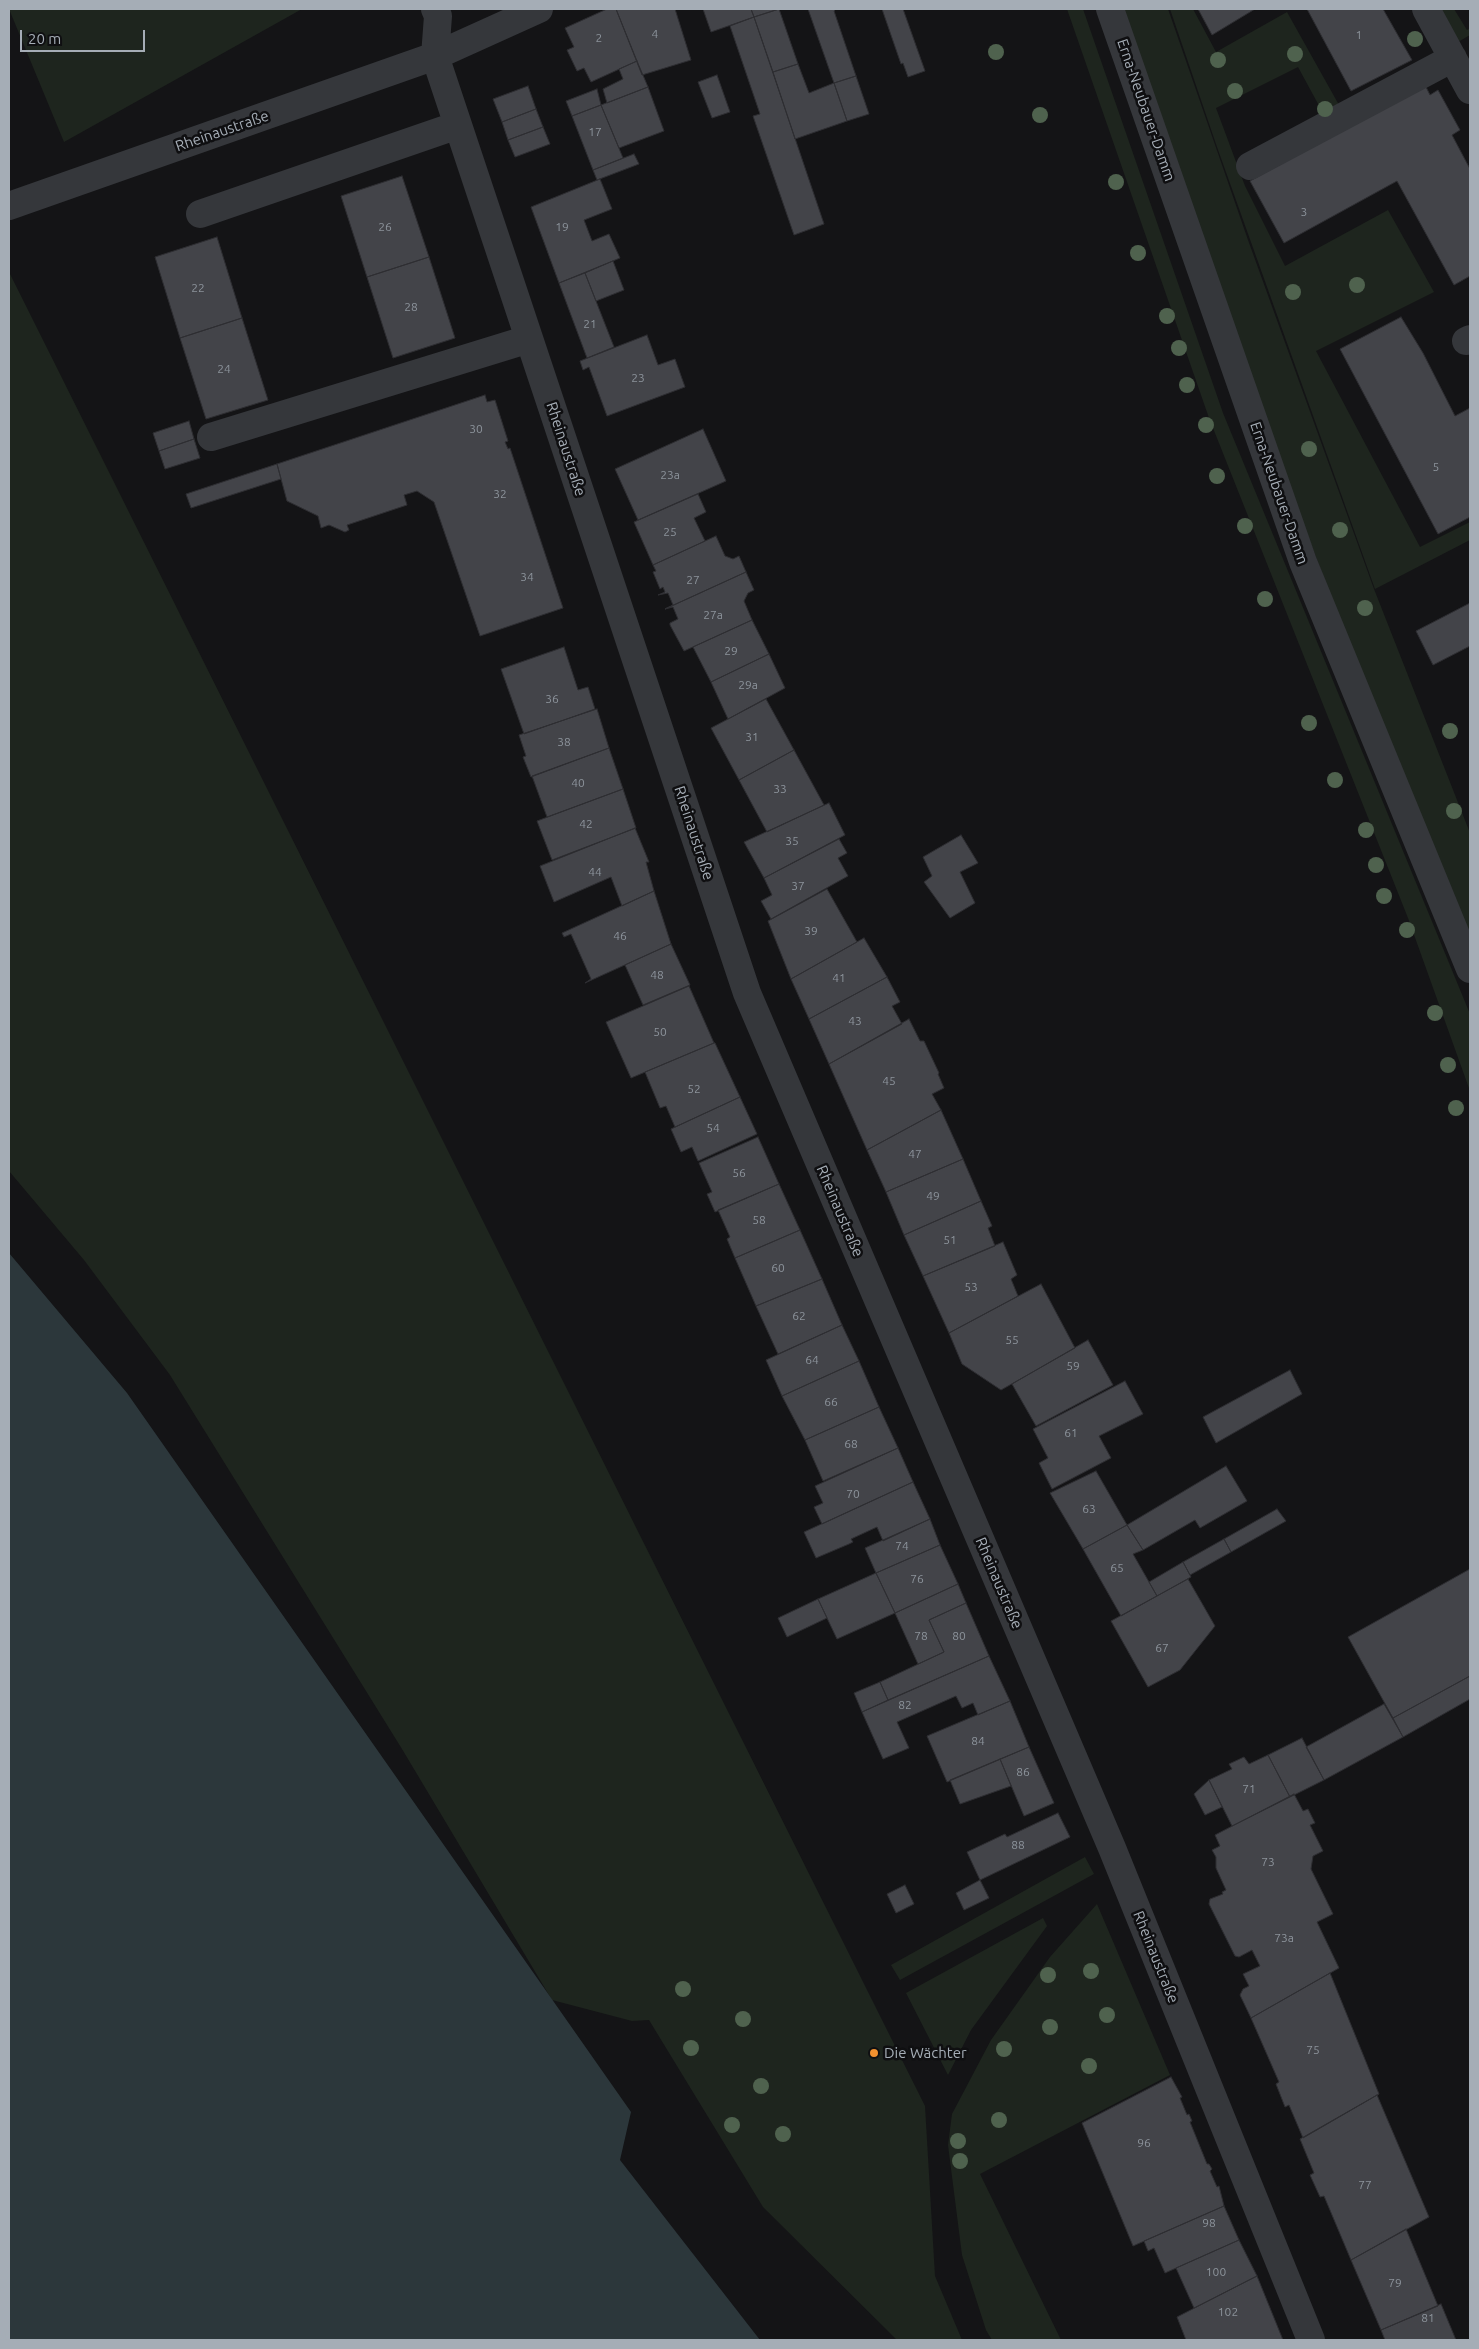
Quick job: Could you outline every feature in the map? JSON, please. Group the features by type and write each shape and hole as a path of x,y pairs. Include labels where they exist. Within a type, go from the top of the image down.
{"street":[{"name":"Rheinaustraße","path":"435,9 438,16 435,56 747,993 1108,1839 1312,2340"},
{"path":"435,56 539,9"},
{"name":"Erna-Neubauer-Damm","path":"1110,9 1303,562 1470,968"},
{"path":"1426,9 1470,90"},
{"name":"Rheinaustraße","path":"9,206 435,56"},
{"path":"1250,166 1453,58"},
{"path":"200,214 458,125"},
{"path":"211,437 529,338"}],"shaded area":[{"path":"9,9 302,9 64,142"},
{"path":"1067,9 1083,9 1223,413 1470,1014 1470,1091 1408,918 1209,418"},
{"path":"1117,9 1168,9 1248,240 1374,589 1470,833 1470,944 1361,676 1211,280"},
{"path":"1170,9 1193,9 1216,52 1287,12 1339,105 1323,113 1298,67 1216,108 1245,186 1285,266 1388,210 1434,292 1316,351 1420,547 1470,522 1470,540 1375,589 1217,147"},
{"path":"1440,9 1454,9 1467,30 1470,28 1470,35 1458,42"},
{"path":"9,272 925,2106 935,2276 962,2340 897,2340 763,2207 649,2020 632,2021 552,2000 402,1749 170,1375 84,1260 9,1171"},
{"path":"9,1253 127,1393 631,2112 620,2160 760,2340 9,2340"},
{"path":"1085,1857 1094,1874 900,1980 891,1965"},
{"path":"1097,1904 1170,2075 980,2174 1061,2340 992,2340 986,2330 962,2255 948,2145 952,2114 991,2040 1050,1957"},
{"path":"1043,1918 1047,1926 971,2030 948,2075 906,1993"}],"building":[{"path":"607,9 616,9 637,61 591,82 584,68 577,71 567,50 574,47 565,28"},
{"path":"616,9 675,9 691,60 642,75"},
{"path":"703,9 751,9 754,17 711,32"},
{"path":"751,9 779,9 754,17"},
{"path":"779,9 798,64 773,72 754,17"},
{"path":"808,9 836,9 834,11 856,76 834,83"},
{"path":"882,9 903,9 925,71 908,77 903,63 901,64"},
{"path":"1198,9 1255,9 1212,35"},
{"path":"1307,9 1383,9 1412,60 1351,91"},
{"path":"754,17 824,224 794,235 753,116 760,114 730,26"},
{"path":"637,61 648,87 607,103 603,89 623,79 619,69"},
{"path":"798,64 809,93 834,83 847,121 795,139 773,72"},
{"path":"717,75 730,112 712,118 698,82"},
{"path":"856,76 869,114 847,121 834,83"},
{"path":"1425,85 1430,95 1438,90 1460,130 1452,135 1470,169 1470,276 1454,285 1397,181 1284,243 1250,181"},
{"path":"528,86 536,109 502,122 493,99"},
{"path":"648,87 664,131 619,148 601,105"},
{"path":"597,89 601,105 572,116 566,101"},
{"path":"601,105 623,158 593,170 572,116"},
{"path":"536,109 543,127 508,140 502,122"},
{"path":"543,127 550,144 515,157 508,140"},
{"path":"634,154 639,164 597,180 593,170"},
{"path":"402,176 429,257 367,277 341,196"},
{"path":"600,179 612,209 584,220 592,241 609,234 620,258 559,283 531,207"},
{"path":"217,237 242,318 180,338 155,257"},
{"path":"429,257 455,338 393,358 367,277"},
{"path":"613,261 624,290 596,301 585,273"},
{"path":"585,273 614,347 587,358 559,283"},
{"path":"1401,317 1423,353 1455,416 1470,408 1470,517 1438,534 1340,349"},
{"path":"242,318 268,400 206,419 180,338"},
{"path":"647,335 658,365 675,359 685,387 607,416 589,367 583,370 580,361"},
{"path":"485,395 487,402 495,400 508,441 505,442 508,449 510,448 563,608 480,636 434,502 417,491 404,495 407,505 347,525 349,530 345,532 329,525 321,528 318,516 287,501 277,464"},
{"path":"189,421 194,439 159,451 153,433"},
{"path":"703,429 726,481 638,520 615,469"},
{"path":"194,439 200,458 165,469 159,451"},
{"path":"277,464 281,479 191,508 186,494"},
{"path":"698,494 706,512 694,518 705,541 653,565 634,522"},
{"path":"716,536 725,556 733,559 739,556 746,572 665,609 673,605 668,593 658,595 665,592 663,587 660,589 653,572 656,571 653,565"},
{"path":"746,572 754,590 748,593 744,601 752,620 684,651 670,625 670,623 678,619 673,607 665,609"},
{"path":"1470,603 1470,646 1433,665 1416,631"},
{"path":"752,620 769,654 711,682 693,647"},
{"path":"564,647 578,690 588,687 595,709 524,734 501,669"},
{"path":"769,654 785,688 728,719 711,682"},
{"path":"766,699 794,750 739,780 711,728"},
{"path":"597,709 609,748 531,777 523,757 526,756 519,735"},
{"path":"609,748 623,789 547,817 532,776"},
{"path":"794,750 824,805 767,832 739,780"},
{"path":"623,789 636,828 552,860 537,821"},
{"path":"829,803 845,835 764,878 744,842"},
{"path":"635,828 649,862 646,862 654,891 622,906 611,877 554,902 540,866"},
{"path":"961,835 978,863 960,872 975,903 950,918 924,882 932,876 923,857"},
{"path":"839,839 847,853 838,858 848,876 771,919 761,901 772,895 764,878"},
{"path":"827,889 857,942 791,979 768,921"},
{"path":"654,891 671,944 585,983 591,979 571,934 564,937 562,933"},
{"path":"864,938 887,977 809,1019 791,979"},
{"path":"671,944 690,985 643,1005 625,965"},
{"path":"887,977 900,1002 892,1006 902,1024 829,1064 809,1019"},
{"path":"689,986 714,1043 631,1078 606,1022"},
{"path":"909,1019 920,1041 924,1041 939,1073 944,1088 932,1094 941,1110 867,1150 829,1064"},
{"path":"714,1043 740,1097 675,1127 666,1106 660,1108 645,1072"},
{"path":"740,1097 757,1134 698,1161 692,1147 681,1152 671,1129"},
{"path":"941,1110 963,1159 886,1192 867,1150"},
{"path":"758,1137 779,1184 715,1212 707,1194 712,1192 699,1163"},
{"path":"963,1159 981,1201 904,1235 886,1192"},
{"path":"779,1184 800,1230 735,1258 727,1239 730,1237 718,1210"},
{"path":"981,1201 992,1226 988,1228 995,1246 923,1276 904,1235"},
{"path":"800,1230 822,1279 756,1306 735,1258"},
{"path":"1003,1242 1017,1275 1011,1279 1018,1296 949,1333 923,1276"},
{"path":"822,1279 842,1325 778,1354 756,1306"},
{"path":"1041,1284 1075,1348 1001,1390 962,1364 949,1333"},
{"path":"842,1325 859,1361 782,1396 766,1360"},
{"path":"1088,1340 1113,1385 1036,1426 1012,1384"},
{"path":"859,1361 879,1407 805,1440 782,1396"},
{"path":"1290,1370 1302,1394 1216,1443 1203,1417"},
{"path":"1125,1381 1143,1414 1099,1436 1111,1458 1052,1489 1039,1463 1048,1458 1033,1429"},
{"path":"879,1407 898,1448 823,1481 805,1440"},
{"path":"898,1448 913,1482 822,1524 814,1507 823,1503 815,1486"},
{"path":"1226,1466 1247,1501 1200,1528 1195,1520 1143,1550 1127,1525"},
{"path":"1096,1471 1127,1525 1083,1549 1050,1493"},
{"path":"913,1482 930,1519 883,1541 877,1527 851,1539 853,1542 816,1558 804,1532"},
{"path":"1277,1509 1286,1521 1231,1552 1224,1539"},
{"path":"930,1519 940,1545 876,1573 865,1548"},
{"path":"1127,1525 1143,1550 1133,1554 1157,1596 1121,1616 1083,1549"},
{"path":"1224,1539 1231,1552 1190,1575 1183,1562"},
{"path":"940,1545 958,1584 895,1613 876,1573"},
{"path":"1183,1562 1191,1577 1157,1596 1149,1582"},
{"path":"1470,1569 1470,1676 1393,1718 1348,1637"},
{"path":"876,1573 895,1613 837,1639 818,1599"},
{"path":"1188,1579 1215,1626 1180,1670 1148,1687 1111,1621"},
{"path":"958,1584 966,1603 929,1620 944,1652 918,1664 895,1613"},
{"path":"818,1599 827,1618 787,1637 778,1618"},
{"path":"966,1603 989,1656 888,1700 880,1682 944,1652 929,1620"},
{"path":"989,1656 1010,1701 978,1715 973,1703 962,1708 956,1696 897,1722 909,1748 883,1759 862,1712"},
{"path":"1470,1676 1470,1699 1403,1737 1393,1718"},
{"path":"880,1682 888,1700 862,1712 854,1693"},
{"path":"1010,1701 1029,1747 947,1782 927,1736"},
{"path":"1384,1704 1403,1737 1324,1780 1306,1747"},
{"path":"1302,1738 1324,1780 1290,1797 1268,1755"},
{"path":"1029,1747 1054,1803 1024,1816 1000,1759"},
{"path":"1268,1755 1290,1797 1232,1826 1209,1780 1232,1769 1229,1764 1244,1757 1249,1764"},
{"path":"1000,1759 1011,1786 960,1804 950,1780"},
{"path":"1209,1780 1222,1807 1205,1815 1194,1794"},
{"path":"1294,1794 1303,1811 1308,1809 1315,1823 1310,1825 1323,1851 1313,1856 1311,1869 1333,1914 1317,1922 1339,1968 1251,2018 1240,1995 1243,1989 1249,1986 1243,1974 1260,1966 1252,1950 1239,1957 1235,1956 1209,1904 1210,1899 1223,1894 1222,1892 1226,1890 1216,1868 1216,1857 1212,1850 1220,1846 1215,1835"},
{"path":"1058,1813 1070,1837 980,1880 967,1852 1005,1834 1007,1837"},
{"path":"980,1880 989,1898 964,1910 956,1893"},
{"path":"905,1885 914,1904 896,1913 887,1894"},
{"path":"1330,1973 1379,2094 1303,2138 1289,2105 1285,2107 1276,2084 1279,2082 1251,2018"},
{"path":"1171,2077 1182,2097 1180,2098 1187,2115 1189,2114 1192,2121 1190,2122 1207,2164 1212,2169 1210,2171 1217,2187 1219,2186 1224,2206 1133,2246 1082,2123"},
{"path":"1377,2095 1429,2217 1351,2260 1324,2196 1320,2197 1310,2175 1314,2173 1300,2139"},
{"path":"1224,2206 1239,2240 1165,2273 1154,2248 1148,2251 1144,2241"},
{"path":"1406,2229 1438,2306 1381,2330 1351,2260"},
{"path":"1239,2240 1257,2276 1194,2308 1176,2268"},
{"path":"1257,2276 1283,2340 1186,2340 1177,2317"},
{"path":"1441,2304 1456,2340 1385,2340 1381,2330"}],"place":[{"name":"Die Wächter","path":"874,2053"}]}
